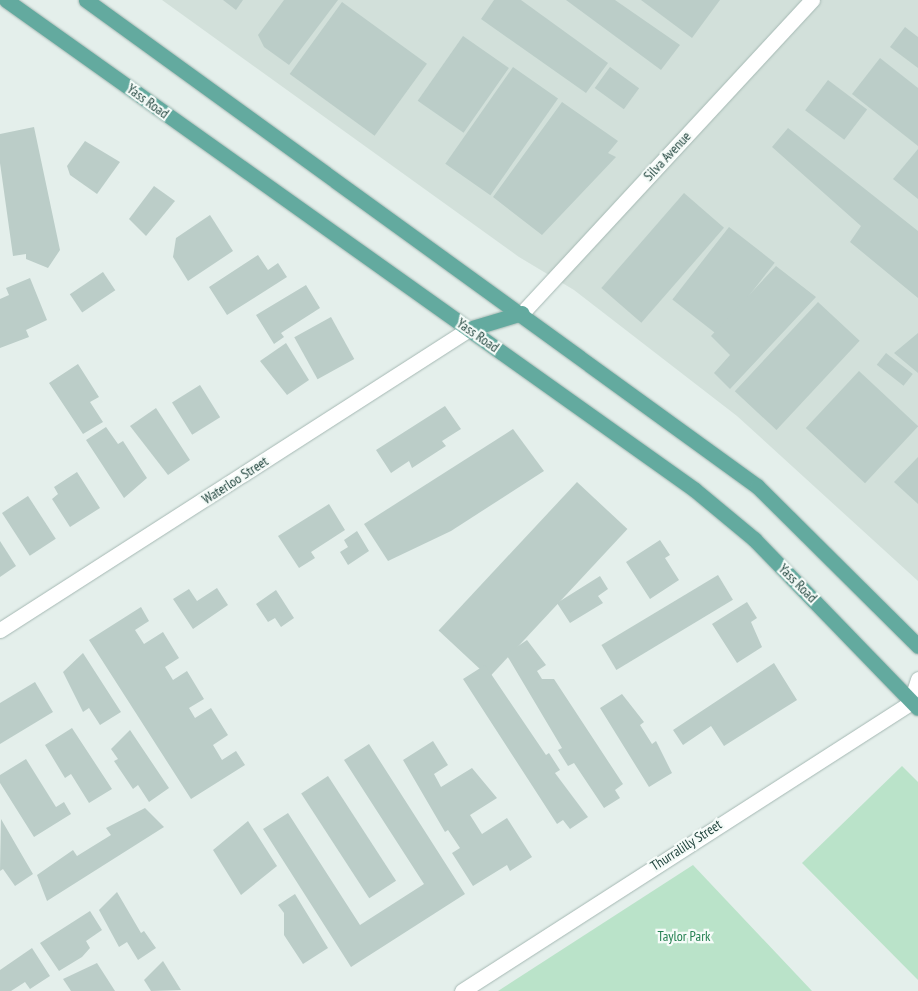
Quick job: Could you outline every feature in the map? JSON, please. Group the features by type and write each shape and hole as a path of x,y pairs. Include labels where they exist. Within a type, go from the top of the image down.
{"main road":[{"name":"Yass Road","path":"6,0 695,490 754,539 916,702"},
{"path":"86,0 522,313 757,486 918,646"},
{"path":"469,329 522,313"}],"street":[{"name":"Silva Avenue","path":"522,313 812,0"},
{"name":"Waterloo Street","path":"0,630 469,329"},
{"path":"916,702 918,679"},
{"name":"Thurralilly Street","path":"462,991 916,702"}],"shaded area":[{"path":"162,0 918,0 918,581 737,416 574,290 519,257"}],"green space":[{"path":"902,766 918,782 918,980 802,863"},
{"name":"Taylor Park","path":"693,865 812,991 498,991"}],"building":[{"path":"223,0 243,0 236,10"},
{"path":"284,0 338,0 289,65 264,47 258,35"},
{"path":"494,0 521,0 608,63 586,93 481,19"},
{"path":"566,0 615,0 680,45 661,70"},
{"path":"641,0 720,0 692,38"},
{"path":"342,2 427,64 375,136 290,74"},
{"path":"905,27 918,37 918,68 890,47"},
{"path":"463,36 509,68 464,133 418,101"},
{"path":"880,58 918,88 918,146 852,94"},
{"path":"513,67 558,99 490,195 445,164"},
{"path":"610,67 639,88 624,109 595,88"},
{"path":"828,80 867,109 844,140 805,110"},
{"path":"562,102 618,141 608,153 616,157 542,235 493,197"},
{"path":"34,127 60,250 48,268 26,259 26,254 13,256 0,163 0,134"},
{"path":"788,128 918,231 918,298 850,242 861,226 772,147"},
{"path":"85,141 120,162 97,194 70,175 67,166"},
{"path":"918,149 918,199 893,179"},
{"path":"154,186 175,201 146,236 129,219"},
{"path":"684,193 724,228 641,323 601,288"},
{"path":"210,215 233,251 188,281 173,257 176,238"},
{"path":"729,227 775,263 718,335 672,299"},
{"path":"258,255 268,270 278,263 287,277 227,315 209,287"},
{"path":"776,266 816,297 730,389 714,373 730,355 711,336"},
{"path":"103,272 115,290 82,313 70,294"},
{"path":"30,278 47,320 26,330 29,337 0,348 0,299 9,295 6,288"},
{"path":"306,285 320,308 281,333 284,337 274,344 256,315"},
{"path":"818,302 860,341 776,430 735,391"},
{"path":"331,317 354,359 318,379 294,337"},
{"path":"918,333 918,373 894,353"},
{"path":"286,343 309,380 287,395 260,361"},
{"path":"886,353 913,374 904,386 877,365"},
{"path":"78,364 99,397 90,402 103,422 83,434 49,383"},
{"path":"859,371 918,426 865,483 806,428"},
{"path":"200,385 220,417 192,435 172,402"},
{"path":"445,406 461,429 442,441 446,446 412,468 409,461 391,473 376,450"},
{"path":"156,408 190,460 168,475 130,426"},
{"path":"106,427 118,444 123,441 147,478 124,498 86,440"},
{"path":"513,429 544,471 451,531 388,561 364,524"},
{"path":"918,457 918,504 894,482"},
{"path":"77,472 100,508 70,527 52,499 58,494 54,487"},
{"path":"577,482 627,529 489,678 439,630"},
{"path":"28,496 56,539 30,556 2,513"},
{"path":"329,504 345,530 311,552 315,558 299,568 278,536"},
{"path":"357,531 369,551 348,565 340,552 348,547 344,540"},
{"path":"660,540 670,555 665,558 679,580 650,599 626,562"},
{"path":"0,541 16,566 0,577"},
{"path":"718,575 733,600 616,670 601,645"},
{"path":"600,576 608,589 598,596 603,603 570,623 557,603"},
{"path":"217,588 228,605 193,629 173,599 189,589 197,601"},
{"path":"276,590 294,618 281,627 275,618 268,622 256,604"},
{"path":"747,602 757,618 751,622 762,647 737,663 712,624"},
{"path":"141,607 149,621 135,630 144,644 163,632 179,658 165,667 173,680 187,671 204,699 189,708 195,718 211,708 228,735 213,745 222,760 236,751 245,765 191,799 89,640"},
{"path":"527,640 546,665 537,671 542,679 554,679 623,784 615,790 620,798 604,808 574,763 568,766 558,750 562,748 506,654"},
{"path":"83,653 121,712 100,725 89,708 83,712 63,672"},
{"path":"774,663 797,700 724,746 711,726 683,745 673,730"},
{"path":"485,665 546,755 549,753 560,770 555,773 588,817 570,829 563,820 557,824 463,679"},
{"path":"35,682 53,712 0,744 0,703"},
{"path":"622,694 644,722 640,725 652,744 656,741 672,773 649,787 600,708"},
{"path":"72,728 112,789 89,803 71,774 65,778 45,745"},
{"path":"130,730 169,788 149,802 138,785 133,789 114,761 118,759 111,749"},
{"path":"433,741 448,765 434,774 441,787 472,768 497,798 470,815 482,834 507,818 532,857 510,871 507,865 473,886 452,853 460,848 448,830 445,832 403,760"},
{"path":"369,744 465,894 351,967 263,829 288,813 360,925 424,884 344,760"},
{"path":"26,759 56,807 64,802 71,814 34,837 0,783 0,775"},
{"path":"328,776 396,881 369,898 301,793"},
{"path":"145,808 164,827 47,901 37,875 73,850 77,856 111,835 106,828"},
{"path":"1,819 33,874 15,886 3,869 0,871"},
{"path":"248,821 277,866 241,895 213,850"},
{"path":"117,892 141,933 144,931 156,948 138,960 127,942 119,947 99,910"},
{"path":"295,894 328,948 303,964 284,935 284,913 278,905"},
{"path":"90,911 102,930 86,941 90,948 82,957 59,971 40,943"},
{"path":"32,948 50,976 30,989 25,982 11,991 0,991 0,970"},
{"path":"163,961 181,990 151,991 144,980"},
{"path":"97,963 115,991 71,991 63,979"}]}
